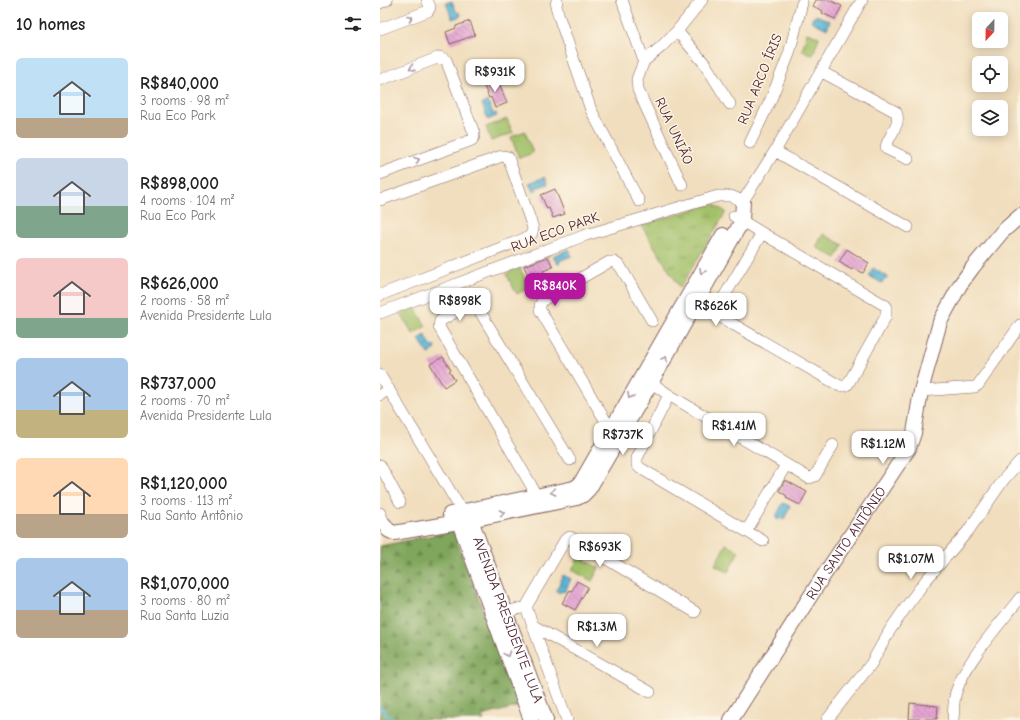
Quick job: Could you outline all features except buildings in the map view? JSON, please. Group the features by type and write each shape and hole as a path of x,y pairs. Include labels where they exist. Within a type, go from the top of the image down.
{"street":[{"path":"380,3 387,0"},
{"path":"380,29 428,11 430,7 427,0"},
{"path":"557,0 556,6 559,17 591,110 639,201"},
{"path":"622,0 644,61 677,31 696,2"},
{"path":"743,201 822,72 862,0"},
{"name":"RUA ARCO ÍRIS","path":"750,143 771,99 789,54 802,3"},
{"path":"677,31 705,64 730,104"},
{"path":"380,80 440,57 444,58 474,133 474,137 472,140 380,174"},
{"name":"RUA UNIÃO","path":"644,61 637,79 638,90 682,185"},
{"path":"822,72 896,112 898,120 886,147 887,150 908,159"},
{"path":"775,151 908,227"},
{"path":"380,200 505,156 508,157 533,228 529,237 380,295"},
{"name":"RUA ECO PARK","path":"380,313 586,235 718,196 731,196 743,201"},
{"name":"AVENIDA PRESIDENTE LULA","path":"382,519 388,530 394,532 537,500 577,498 583,495 589,489 616,431 738,219 743,201"},
{"name":"RUA SANTO ANTÔNIO","path":"731,720 822,578 909,448 914,433 921,391 935,335 946,308 973,267 1002,232 1020,216"},
{"path":"738,219 762,233 886,306 886,316 848,384 845,386 840,386 724,320 720,314 719,304 762,233"},
{"path":"616,431 540,310 540,305 543,300 609,262 614,262 620,266 652,321"},
{"path":"537,500 531,485 439,327 440,321 467,305 473,303 476,305 570,460"},
{"path":"921,391 975,387 1020,325"},
{"path":"380,375 384,392 464,517"},
{"path":"646,379 669,395 809,478 812,478 833,445"},
{"path":"669,395 637,458 637,465 763,541"},
{"path":"827,720 871,664 890,630 906,607 930,575 968,531 1004,479 1020,461"},
{"path":"380,465 400,502"},
{"path":"747,530 786,465"},
{"name":"AVENIDA PRESIDENTE LULA","path":"464,517 505,612 524,682 531,720"},
{"name":"AVENIDA PRESIDENTE LULA","path":"464,517 524,682 546,720"},
{"path":"505,612 526,607 565,540 570,537 695,612"},
{"path":"953,720 955,694 964,673 1020,598"},
{"path":"526,607 567,720"},
{"path":"532,625 650,692"}],"green space":[{"path":"807,33 819,37 813,55 802,51"},
{"path":"507,119 513,133 491,141 486,127"},
{"path":"525,131 533,153 519,158 511,137"},
{"path":"713,204 726,212 680,288 641,225"},
{"path":"823,234 843,245 836,258 816,247"},
{"path":"519,267 530,287 517,294 506,274"},
{"path":"414,306 426,326 413,334 401,314"},
{"path":"453,531 520,706 482,716 484,720 380,720 380,546"},
{"path":"726,544 739,551 728,572 715,565"},
{"path":"579,557 599,568 592,581 572,570"}],"water":[{"path":"452,1 457,13 460,12 461,16 452,19 446,3"},
{"path":"816,15 830,21 827,29 811,21"},
{"path":"488,101 493,114 496,113 497,116 488,120 482,104"},
{"path":"545,177 548,184 536,188 536,191 533,192 529,183"},
{"path":"569,249 572,256 559,261 560,263 557,264 553,256"},
{"path":"873,268 888,277 886,280 884,279 882,283 869,276"},
{"path":"425,335 432,347 434,345 436,349 428,354 419,339"},
{"path":"783,503 790,506 784,520 780,518 779,520 775,518"},
{"path":"563,575 571,579 565,592 561,591 560,593 556,591"}],"waterway":[{"path":"380,707 392,720"}]}
